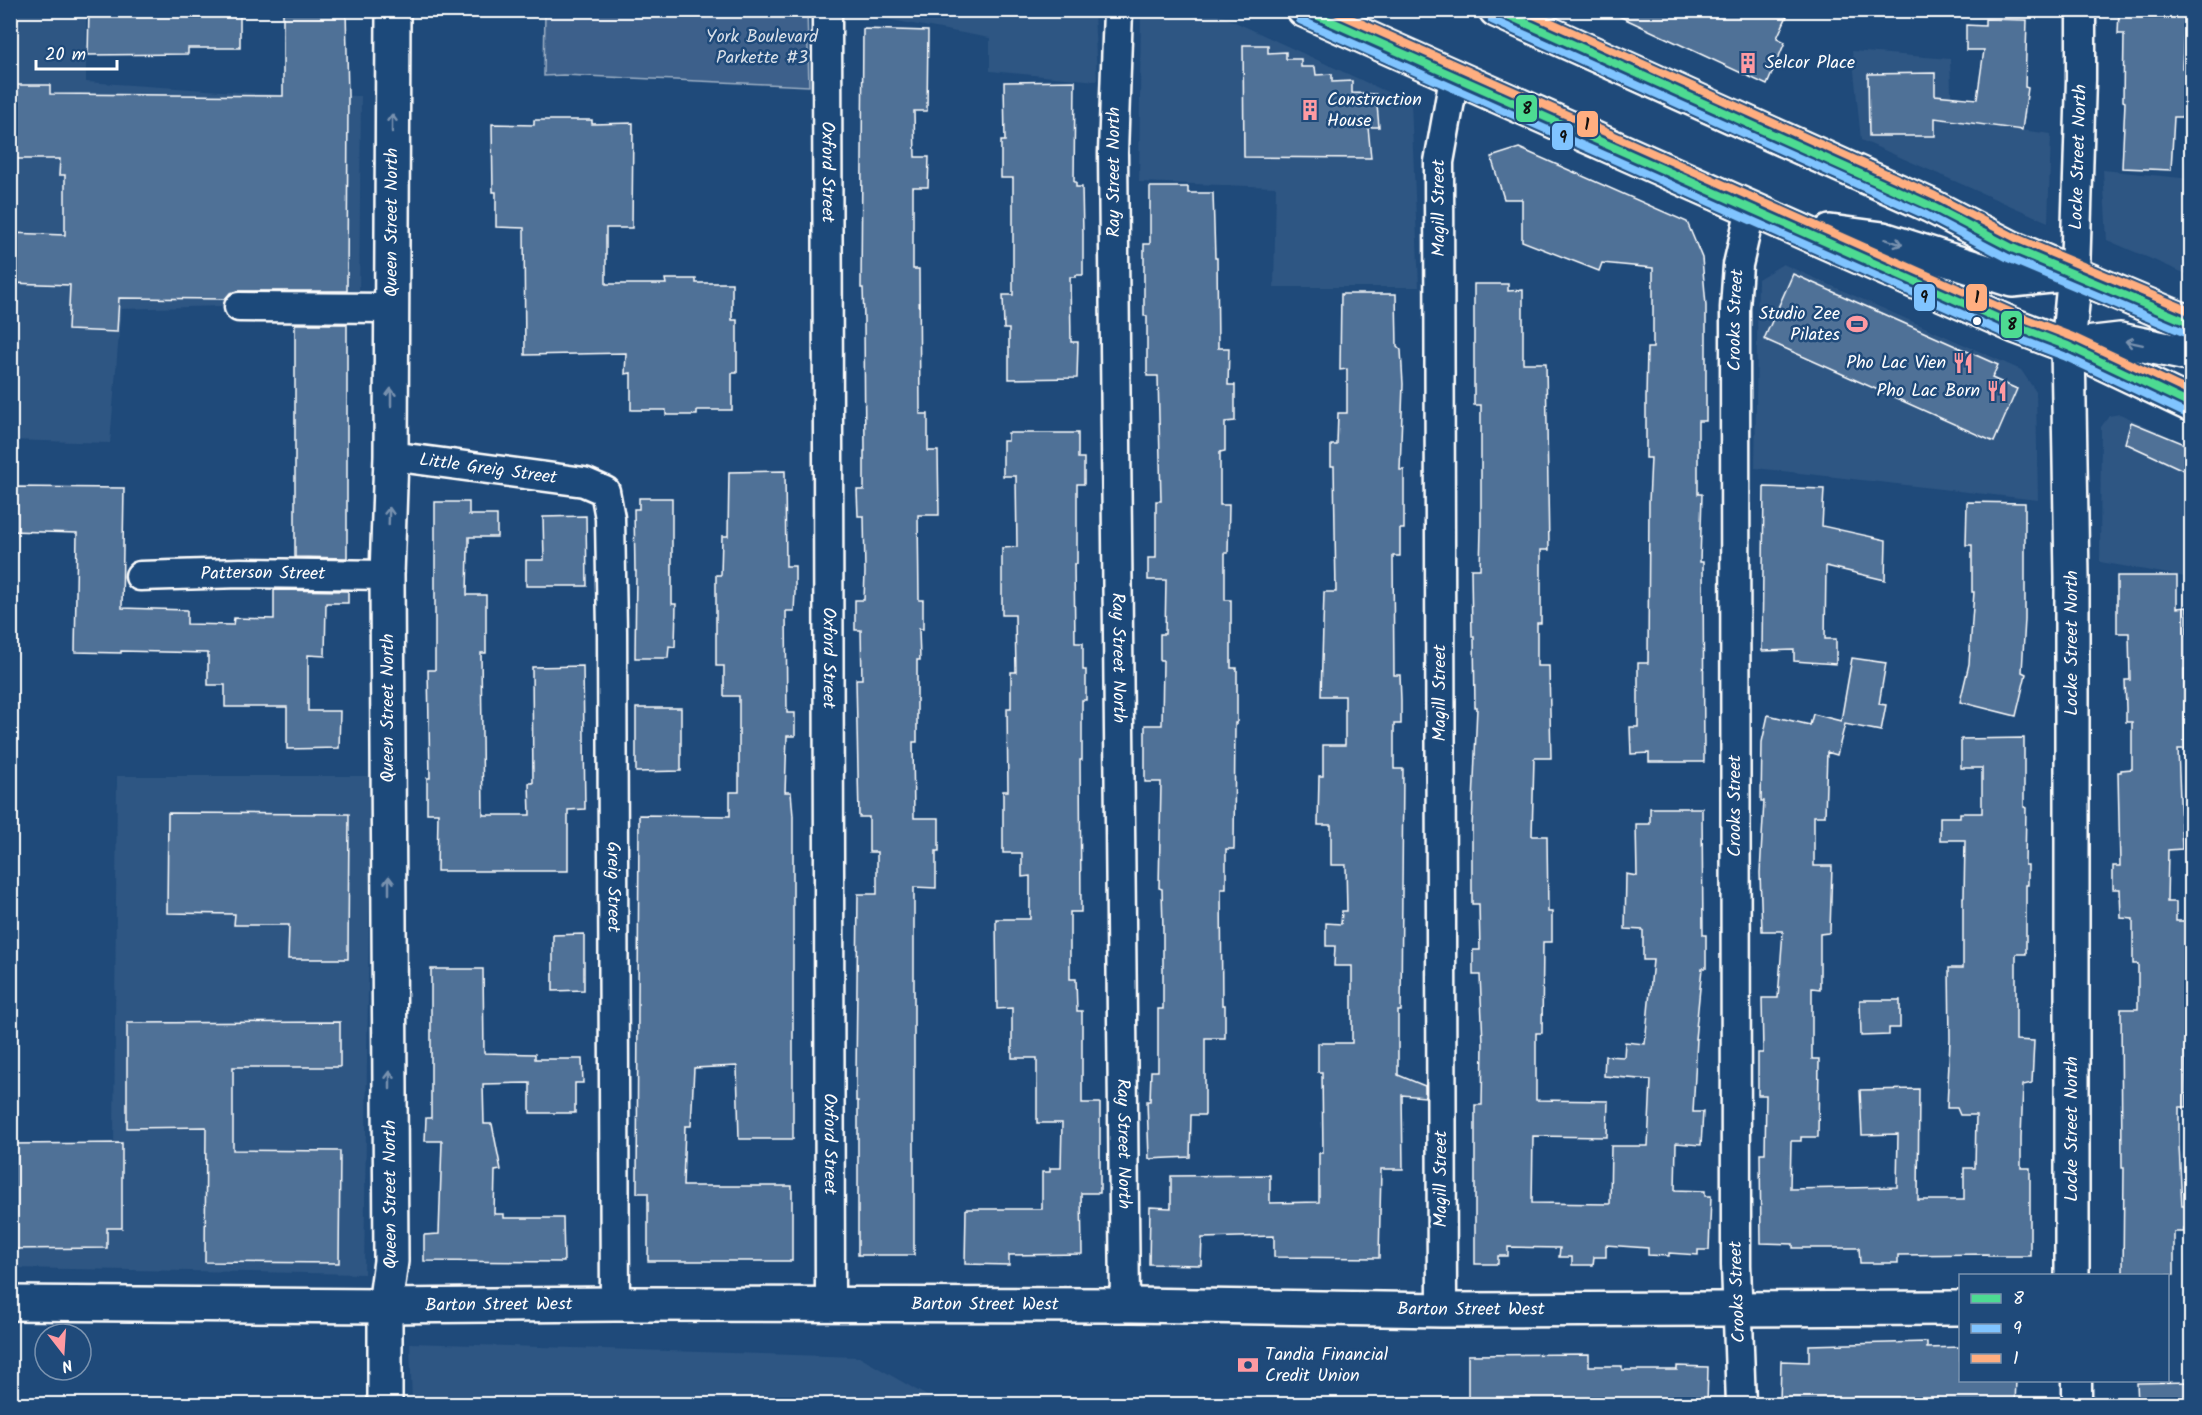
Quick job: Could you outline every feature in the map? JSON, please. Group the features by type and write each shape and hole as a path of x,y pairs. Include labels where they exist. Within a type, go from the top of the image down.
{"street":[{"name":"Queen Street North","path":"385,1404 385,1306 391,1262 387,575 391,456 393,10"},
{"name":"Oxford Street","path":"826,10 830,1304"},
{"name":"Ray Street North","path":"1118,10 1113,153 1125,1305"},
{"path":"1304,10 2015,326 2068,346 2192,405"},
{"path":"1496,10 1931,206 2012,248 2192,324"},
{"name":"Locke Street North","path":"2072,1274 2072,577 2068,346 2074,273 2081,80 2081,10"},
{"name":"Magill Street","path":"1442,1310 1439,162 1454,78"},
{"name":"Crooks Street","path":"1741,1404 1736,1265 1735,308 1738,266 1751,208"},
{"path":"1795,228 1883,238 2012,280 2074,273"},
{"path":"239,307 391,308"},
{"path":"2068,346 2120,340 2192,355"},
{"name":"Little Greig Street","path":"391,456 584,482"},
{"name":"Greig Street","path":"584,482 605,491 610,518 615,1304"},
{"name":"Patterson Street","path":"140,576 241,573 387,575"},
{"name":"Barton Street West","path":"10,1303 385,1306 1125,1305 1442,1310 1959,1308"},
{"path":"2077,1382 2077,1404"}],"shaded area":[{"path":"853,10 1094,11 1097,81 990,71 990,38 853,13"},
{"path":"11,11 86,11 86,82 282,95 361,96 359,302 121,309 110,443 11,440"},
{"path":"1141,11 1211,11 1411,103 1419,287 1274,287 1276,187 1139,182"},
{"path":"1852,51 1950,59 1952,121 2051,134 2048,222 1861,140"},
{"path":"2103,170 2191,179 2191,276 2107,240"},
{"path":"1783,264 2021,370 2036,392 2038,500 1755,468 1758,279"},
{"path":"2120,414 2191,446 2191,578 2100,562 2101,427 2109,416"},
{"path":"117,776 371,776 364,1274 11,1268 10,1147 114,1145"},
{"path":"410,1343 859,1357 941,1404 412,1404"}],"green space":[{"name":"York Boulevard Parkette #3","path":"545,11 807,11 809,86 544,76"}],"building":[{"path":"89,10 240,10 240,48 188,48 188,54 88,55"},
{"path":"283,10 346,10 347,291 239,291 230,293 225,299 119,298 117,332 68,330 70,285 10,283 10,233 65,235 65,175 59,175 60,159 10,159 10,85 50,85 50,94 283,96"},
{"name":"Selcor Place","path":"1606,10 1774,10 1787,16 1777,38 1785,42 1767,85"},
{"path":"2119,10 2185,10 2182,68 2192,68 2192,117 2174,117 2171,170 2122,168 2125,102 2123,101 2124,34 2118,34"},
{"path":"1985,19 2027,20 2025,87 2028,88 2022,130 1935,118 1935,136 1869,136 1868,74 1935,73 1935,95 1977,99 1984,50 1966,50 1966,25 1985,26"},
{"path":"863,29 928,31 927,111 914,111 915,157 929,157 928,187 913,187 913,269 919,269 920,414 928,414 928,451 938,451 939,515 918,515 919,600 923,600 923,629 919,629 920,660 917,660 917,742 913,742 914,818 939,818 939,851 936,851 936,888 914,887 914,1255 858,1255 856,1076 858,894 877,894 877,852 869,852 869,817 859,817 856,679 862,679 861,630 855,630 855,600 864,600 865,572 864,516 858,516 857,490 864,490 865,451 864,320 863,288 861,288"},
{"name":"Construction House","path":"1243,45 1268,45 1268,53 1286,52 1286,59 1301,59 1301,67 1315,67 1316,75 1332,74 1332,82 1352,81 1352,93 1376,94 1379,127 1368,127 1371,158 1244,157"},
{"path":"1075,81 1074,182 1076,182 1076,187 1082,187 1083,234 1083,275 1070,277 1071,342 1078,342 1077,378 1009,379 1009,329 1004,329 1003,295 1013,295 1013,178 1001,178 1001,141 1005,141 1004,82"},
{"path":"534,120 592,120 592,124 633,123 632,228 606,228 606,284 666,284 665,279 696,279 696,283 732,283 732,320 737,320 737,373 732,373 732,410 697,410 697,415 666,415 666,410 631,410 631,373 625,374 626,353 525,355 524,228 496,227 492,124 534,125"},
{"path":"1519,148 1687,222 1702,258 1706,306 1706,421 1698,421 1698,494 1702,494 1700,562 1703,562 1704,762 1649,762 1649,753 1631,754 1630,727 1638,727 1638,663 1648,663 1651,458 1646,458 1646,398 1647,348 1653,348 1653,268 1602,263 1599,271 1522,241 1522,199 1504,199 1491,157"},
{"path":"1150,187 1188,187 1188,193 1213,193 1215,258 1217,258 1218,348 1229,348 1228,385 1235,385 1235,421 1225,422 1225,451 1220,452 1220,505 1229,505 1228,553 1225,553 1225,600 1231,600 1231,668 1237,668 1237,723 1235,723 1234,849 1226,849 1226,889 1221,889 1222,1005 1225,1005 1225,1038 1205,1038 1205,1115 1191,1115 1190,1157 1149,1159 1147,1101 1150,1101 1151,1071 1158,1071 1158,1009 1163,1009 1163,930 1162,889 1159,888 1161,782 1145,782 1145,725 1162,725 1163,660 1160,660 1160,634 1165,634 1166,580 1148,580 1148,558 1156,558 1156,501 1161,501 1158,376 1147,376 1147,316 1144,316 1144,244 1150,244"},
{"path":"1793,274 1998,365 1992,378 2017,389 1994,442 1764,339"},
{"path":"1474,284 1508,284 1508,291 1523,290 1523,363 1546,363 1549,550 1541,550 1541,623 1537,623 1537,666 1549,666 1551,758 1534,758 1532,836 1547,836 1548,912 1552,912 1552,942 1543,942 1542,1033 1536,1033 1536,1100 1608,1101 1607,1137 1533,1136 1532,1203 1610,1204 1611,1146 1648,1146 1651,1080 1604,1076 1605,1056 1624,1057 1625,1042 1645,1044 1653,960 1643,960 1643,930 1625,929 1626,874 1637,876 1636,824 1650,824 1650,808 1702,808 1703,935 1706,935 1706,968 1702,968 1695,1039 1697,1039 1693,1112 1703,1112 1701,1145 1676,1143 1675,1190 1705,1191 1705,1196 1711,1196 1709,1250 1698,1250 1698,1255 1669,1253 1669,1256 1648,1255 1648,1248 1606,1245 1606,1257 1594,1257 1593,1265 1572,1265 1572,1257 1559,1257 1560,1248 1508,1247 1508,1256 1498,1256 1498,1264 1475,1264 1475,1105 1482,1105 1483,1043 1480,975 1473,975 1473,950 1480,950 1479,904 1472,904 1472,828 1477,707 1475,707 1471,569 1480,569 1481,530 1481,405 1474,405"},
{"path":"1341,294 1396,294 1397,346 1401,350 1403,384 1400,470 1404,470 1404,529 1400,529 1400,556 1393,556 1394,675 1400,675 1401,700 1401,724 1394,724 1394,769 1403,769 1401,1011 1398,1011 1398,1075 1425,1086 1425,1097 1402,1095 1403,1169 1381,1169 1379,1258 1274,1257 1274,1236 1202,1238 1201,1265 1149,1264 1150,1207 1171,1208 1171,1176 1270,1175 1270,1203 1319,1202 1319,1153 1323,1153 1322,1072 1318,1072 1318,1043 1352,1043 1352,966 1334,966 1335,946 1326,946 1326,923 1341,924 1342,911 1347,911 1346,865 1331,865 1331,825 1318,825 1319,776 1323,776 1323,745 1345,745 1345,696 1321,696 1324,592 1336,592 1334,466 1331,466 1331,445 1337,445 1338,413 1347,413 1347,369 1340,370"},
{"path":"295,324 347,324 347,558 295,557"},
{"path":"2131,422 2192,447 2192,474 2125,443"},
{"path":"1008,433 1078,433 1078,458 1084,458 1084,484 1077,484 1077,564 1074,564 1075,643 1083,643 1083,670 1086,670 1086,700 1082,700 1082,760 1080,760 1081,912 1070,912 1070,979 1076,979 1077,1011 1082,1011 1082,1103 1100,1103 1100,1193 1081,1193 1082,1254 1009,1255 1009,1265 965,1264 966,1209 1042,1209 1042,1172 1050,1172 1050,1168 1061,1168 1062,1123 1037,1123 1037,1058 1012,1058 1012,1008 997,1009 996,919 1030,919 1030,876 1022,877 1022,853 1003,853 1003,791 1008,791 1007,708 1011,708 1011,672 1016,672 1015,615 1002,615 1002,548 1017,547 1016,476 1003,476 1003,441 1008,441"},
{"path":"785,471 786,566 795,566 794,611 786,611 787,713 795,713 795,736 787,736 785,792 791,792 793,816 793,1139 739,1139 737,1066 694,1068 691,1126 685,1126 683,1186 792,1186 792,1261 648,1261 648,1193 637,1193 639,815 730,816 730,792 739,792 739,696 724,696 724,666 716,666 716,575 721,575 722,536 728,536 729,472"},
{"path":"10,487 124,488 122,608 187,610 187,624 233,625 234,618 274,619 274,590 348,591 348,603 326,603 325,656 308,655 308,711 340,711 339,748 287,749 287,707 225,707 225,685 208,685 208,653 75,652 77,533 10,531"},
{"path":"1764,487 1824,489 1822,526 1886,540 1885,580 1826,566 1825,639 1836,639 1836,664 1794,661 1794,650 1762,651"},
{"path":"639,498 672,498 672,604 676,604 675,647 669,646 668,658 635,658 634,509 639,509"},
{"path":"435,502 469,502 469,515 497,515 497,537 469,537 468,547 467,595 486,595 486,653 481,653 483,815 530,815 529,783 533,783 532,667 583,666 585,809 568,810 568,871 437,871 438,813 427,813 427,778 430,778 428,670 435,670"},
{"path":"1967,502 2025,503 2025,619 2022,672 2026,674 2016,716 1960,702 1969,664 1974,592 1972,592 1972,545 1966,545"},
{"path":"586,516 587,586 526,586 526,560 544,560 543,517"},
{"path":"2117,576 2177,576 2177,608 2187,607 2187,635 2192,635 2192,669 2184,669 2185,749 2178,749 2182,849 2168,850 2167,902 2176,902 2176,921 2192,921 2192,981 2184,981 2187,1107 2179,1107 2179,1145 2182,1206 2192,1206 2192,1228 2184,1228 2184,1232 2174,1232 2174,1275 2123,1274 2121,1009 2138,1009 2138,964 2133,964 2133,919 2121,918 2120,889 2113,889 2113,866 2120,866 2118,772 2132,769 2132,722 2126,722 2125,680 2130,680 2129,633 2117,633"},
{"path":"1852,658 1886,663 1879,704 1886,705 1881,731 1845,724 1837,755 1827,752 1825,816 1814,816 1814,866 1832,866 1830,931 1820,934 1820,989 1812,988 1812,1059 1819,1059 1818,1137 1801,1137 1801,1141 1791,1141 1790,1189 1897,1187 1898,1134 1862,1135 1860,1090 1919,1089 1918,1200 1964,1200 1964,1168 1975,1168 1976,1115 1960,1115 1957,1108 1947,1108 1950,1039 1949,968 1963,968 1965,840 1940,840 1940,817 1960,817 1960,813 1982,813 1982,768 1961,768 1961,739 2024,738 2025,865 2028,865 2028,885 2026,885 2026,954 2016,954 2016,1040 2034,1041 2032,1083 2023,1085 2021,1138 2021,1168 2030,1168 2030,1256 1898,1255 1898,1263 1860,1263 1859,1248 1793,1248 1793,1244 1761,1243 1760,1153 1765,1153 1766,1095 1758,1095 1758,1053 1763,1053 1762,998 1778,998 1783,931 1762,931 1760,873 1764,801 1761,801 1762,742 1768,715 1810,725 1813,714 1841,721"},
{"path":"636,708 681,708 681,771 636,772"},
{"path":"168,813 349,814 348,959 288,959 289,925 234,925 235,914 167,913"},
{"path":"584,934 584,990 553,991 553,935"},
{"path":"431,969 483,969 484,1053 535,1054 535,1059 582,1059 583,1083 575,1083 575,1113 530,1113 530,1083 483,1084 484,1124 492,1124 501,1170 495,1171 494,1214 504,1214 504,1218 563,1218 564,1262 424,1261 424,1235 439,1234 442,1141 425,1141 426,1118 431,1118"},
{"path":"1860,1000 1900,1000 1900,1028 1889,1028 1889,1035 1861,1036"},
{"path":"340,1022 340,1067 233,1067 233,1150 340,1151 339,1263 205,1262 206,1127 127,1128 127,1023"},
{"path":"122,1143 122,1228 107,1228 107,1248 10,1249 10,1144"},
{"path":"1927,1342 1927,1348 1959,1347 1959,1382 2016,1382 2015,1404 1898,1404 1898,1397 1853,1397 1853,1404 1780,1404 1781,1361 1809,1362 1809,1345"},
{"path":"1589,1354 1589,1366 1622,1366 1622,1370 1677,1370 1677,1366 1708,1367 1707,1404 1468,1404 1468,1355"},
{"path":"2190,1382 2190,1404 2138,1404 2137,1383"}],"transit line":[{"name":"8","path":"1305,10 2015,326 2068,346 2192,405"},
{"name":"1","path":"1331,10 2019,316 2073,337 2192,393"},
{"name":"8","path":"1497,10 1931,206 2012,248 2192,324"},
{"name":"1","path":"1523,10 1935,196 2016,238 2192,312"},
{"name":"9","path":"1300,20 2011,336 2064,356 2187,414"},
{"name":"9","path":"1492,20 1926,215 2008,258 2188,334"}],"place":[{"name":"Selcor Place","path":"1748,63"},
{"name":"Construction House","path":"1310,110"},
{"name":"Studio Zee Pilates","path":"1857,324"},
{"name":"Pho Lac Vien","path":"1963,363"},
{"name":"Pho Lac Born","path":"1997,391"},
{"name":"Tandia Financial Credit Union","path":"1248,1365"}]}
